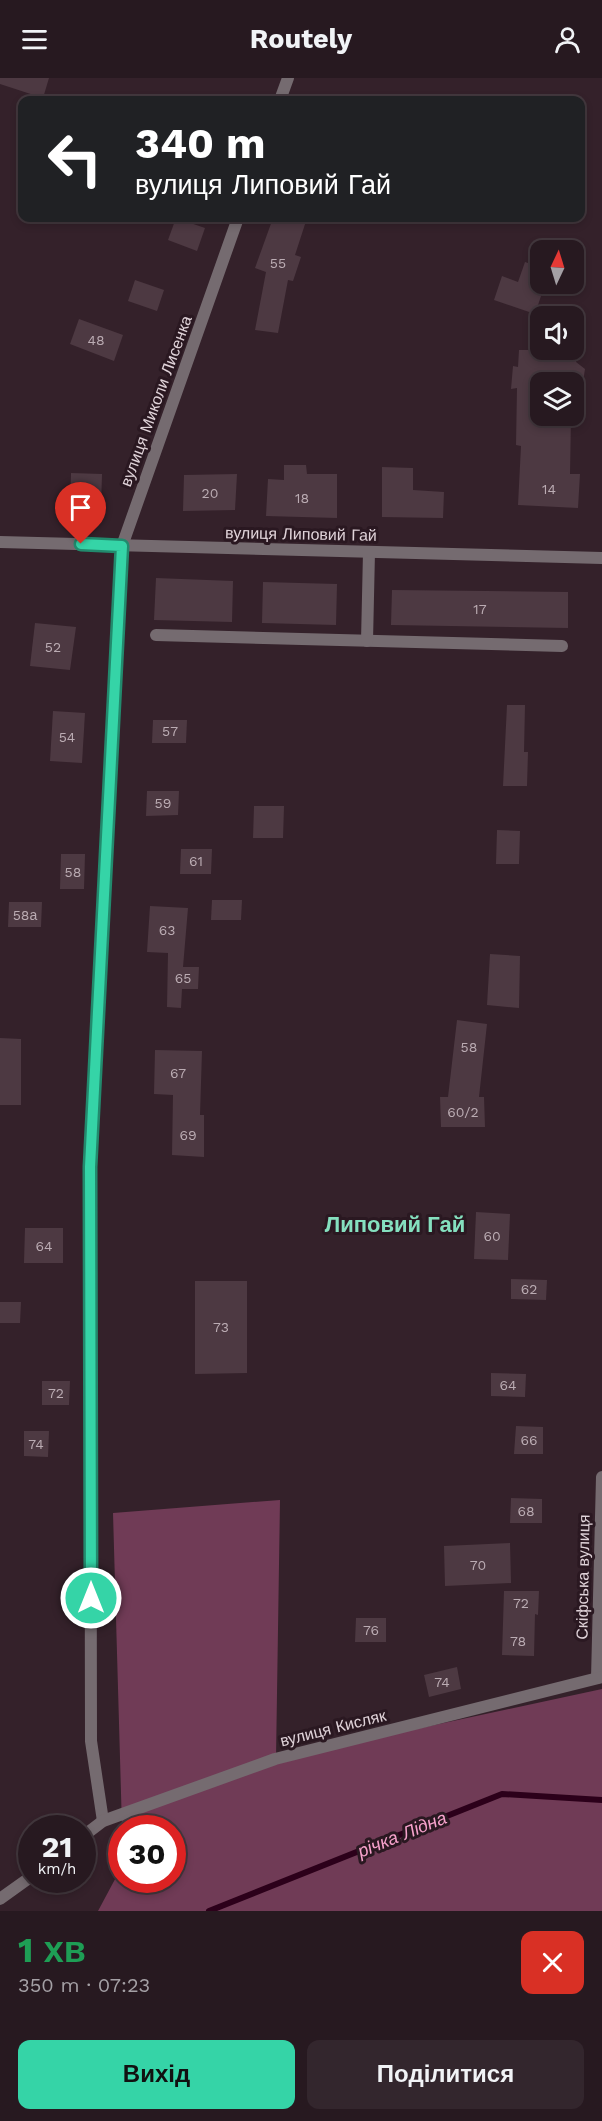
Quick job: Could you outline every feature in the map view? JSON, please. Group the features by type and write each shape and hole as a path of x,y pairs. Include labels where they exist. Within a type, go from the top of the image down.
{"street":[{"path":"281,96 288,78"},
{"name":"вулиця Миколи Лисенка","path":"103,1821 91,1741 90,1167 122,546 237,222"},
{"name":"вулиця Липовий Гай","path":"0,542 602,558"},
{"path":"367,640 369,552"},
{"path":"156,635 562,646"},
{"name":"Скіфська вулиця","path":"600,1678 602,1477"},
{"name":"вулиця Кисляк","path":"96,1826 103,1821 275,1759 600,1678"},
{"path":"0,1899 18,1886"}],"shaded area":[{"path":"280,1500 276,1759 602,1689 602,1911 98,1911 108,1892 186,1893 186,1815 122,1815 113,1513"}],"building":[{"path":"0,78 49,78 44,96 0,84"},
{"path":"175,222 188,222 205,228 197,251 168,240"},
{"path":"272,222 306,222 295,255 301,257 293,281 288,280 278,333 255,330 266,272 255,268"},
{"path":"525,262 530,264 530,294 542,294 538,306 530,306 530,312 494,300 502,276 518,282"},
{"path":"135,280 164,290 157,311 128,301"},
{"path":"79,319 123,335 114,361 70,344"},
{"path":"519,350 530,350 530,360 576,360 585,369 584,376 584,372 530,372 530,426 571,426 570,474 580,474 578,508 518,505 521,446 516,445 517,388 511,389 513,366 518,367"},
{"path":"284,465 306,465 307,474 337,474 337,518 266,516 268,479 284,480"},
{"path":"382,467 413,468 413,490 444,492 443,518 382,517"},
{"path":"71,473 102,474 101,506 70,505"},
{"path":"237,474 235,510 183,511 184,475"},
{"path":"156,578 233,581 232,622 154,620"},
{"path":"263,582 337,584 336,625 262,623"},
{"path":"392,590 568,592 568,628 391,625"},
{"path":"35,623 76,627 70,670 30,666"},
{"path":"507,705 525,705 524,752 528,752 527,786 503,786"},
{"path":"53,711 85,713 82,763 50,761"},
{"path":"153,720 187,720 186,743 152,743"},
{"path":"147,791 179,791 178,815 146,816"},
{"path":"254,806 284,806 283,838 253,838"},
{"path":"497,830 520,831 519,864 496,864"},
{"path":"181,849 212,849 211,874 180,874"},
{"path":"61,854 85,854 84,889 60,889"},
{"path":"212,900 242,900 241,920 211,920"},
{"path":"9,902 42,902 41,927 8,927"},
{"path":"150,906 188,908 183,967 199,967 198,989 182,989 181,1008 167,1007 168,953 147,952"},
{"path":"490,954 520,956 519,1008 487,1005"},
{"path":"457,1020 487,1024 479,1097 484,1097 485,1127 441,1127 440,1097 448,1097"},
{"path":"0,1038 21,1039 21,1105 0,1105"},
{"path":"155,1050 202,1051 200,1115 204,1115 204,1157 172,1155 173,1095 154,1094"},
{"path":"476,1212 510,1214 508,1260 474,1259"},
{"path":"25,1228 63,1228 63,1263 24,1263"},
{"path":"511,1279 547,1280 546,1300 511,1299"},
{"path":"195,1281 247,1281 247,1373 195,1374"},
{"path":"0,1302 21,1302 20,1323 0,1323"},
{"path":"491,1373 526,1374 525,1397 491,1396"},
{"path":"42,1381 70,1381 69,1405 42,1405"},
{"path":"516,1426 543,1427 543,1454 514,1454"},
{"path":"24,1431 49,1431 48,1457 24,1456"},
{"path":"511,1498 542,1499 542,1523 510,1523"},
{"path":"510,1543 511,1583 445,1586 444,1546"},
{"path":"504,1591 539,1591 538,1615 535,1614 534,1656 502,1655"},
{"path":"356,1618 386,1618 386,1642 355,1642"},
{"path":"457,1667 461,1689 429,1697 424,1675"}],"waterway":[{"name":"річка Лідна","path":"209,1911 502,1794 602,1800"}],"district":[{"name":"Липовий Гай","path":"395,1224"}],"route":[{"path":"81,544 122,546 90,1167 91,1598"}]}
